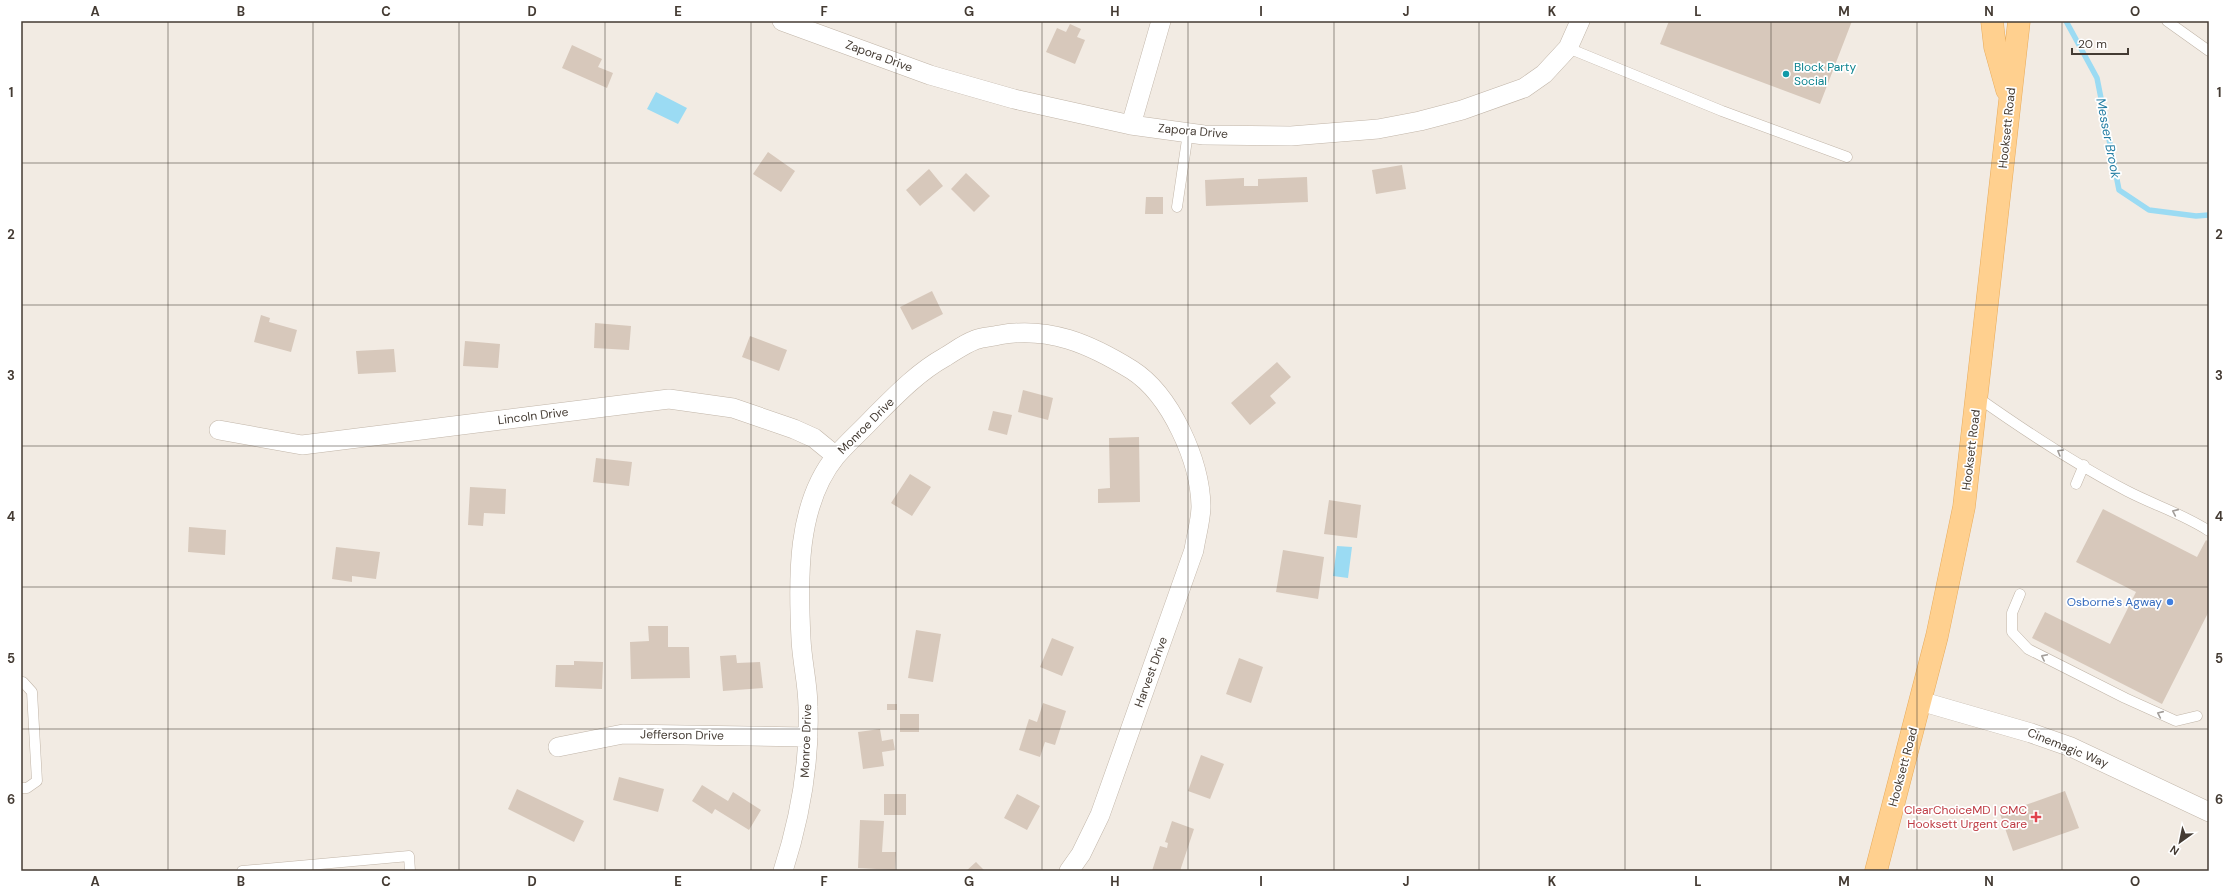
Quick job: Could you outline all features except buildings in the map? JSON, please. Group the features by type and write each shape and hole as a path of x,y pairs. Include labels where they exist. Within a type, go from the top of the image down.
{"main road":[{"path":"1992,21 1995,47 2010,102"},
{"name":"Hooksett Road","path":"1876,871 1937,636 1964,507 2019,21"}],"street":[{"name":"Zapora Drive","path":"782,21 930,75 1014,99 1131,125 1188,133 1204,135 1291,136 1378,129 1420,121 1462,110 1524,88 1544,74 1568,48 1580,21"},
{"path":"1131,125 1161,21"},
{"name":"Monroe Drive","path":"783,871 793,840 803,798 808,737 808,706 801,639 800,552 809,510 817,490 836,456 904,387 938,360 976,339 1018,332 1061,336 1101,351 1138,374 1153,389 1178,424 1195,464"},
{"name":"Lincoln Drive","path":"219,430 302,445 669,399 733,408 794,429 814,438 836,456"},
{"name":"Harvest Drive","path":"1069,871 1081,854 1100,815 1194,550 1201,507 1195,464"},
{"name":"Cinemagic Way","path":"1920,701 2031,733 2070,747 2209,812"},
{"name":"Jefferson Drive","path":"558,747 623,734 808,737"}],"lane":[{"path":"2167,21 2209,51"},
{"path":"1568,48 1722,111 1847,157"},
{"path":"1177,207 1188,133"},
{"path":"1977,397 2008,419 2127,491 2195,522 2209,531"},
{"path":"2076,484 2084,465"},
{"path":"2020,594 2012,613 2012,632 2028,649 2125,698 2176,721 2197,716"},
{"path":"21,682 32,692 37,781 28,788 21,788"},
{"path":"242,871 409,856 410,871"}],"water":[{"path":"656,92 687,108 678,124 647,109"},
{"path":"1337,546 1352,547 1348,578 1333,576"}],"waterway":[{"name":"Messer Brook","path":"2066,21 2097,78 2119,190 2149,210 2196,216 2209,215"}],"place":[{"name":"Block Party Social","path":"1786,74"},
{"name":"Osborne's Agway","path":"2170,602"},
{"name":"ClearChoiceMD | CMC Hooksett Urgent Care","path":"2036,817"}]}
